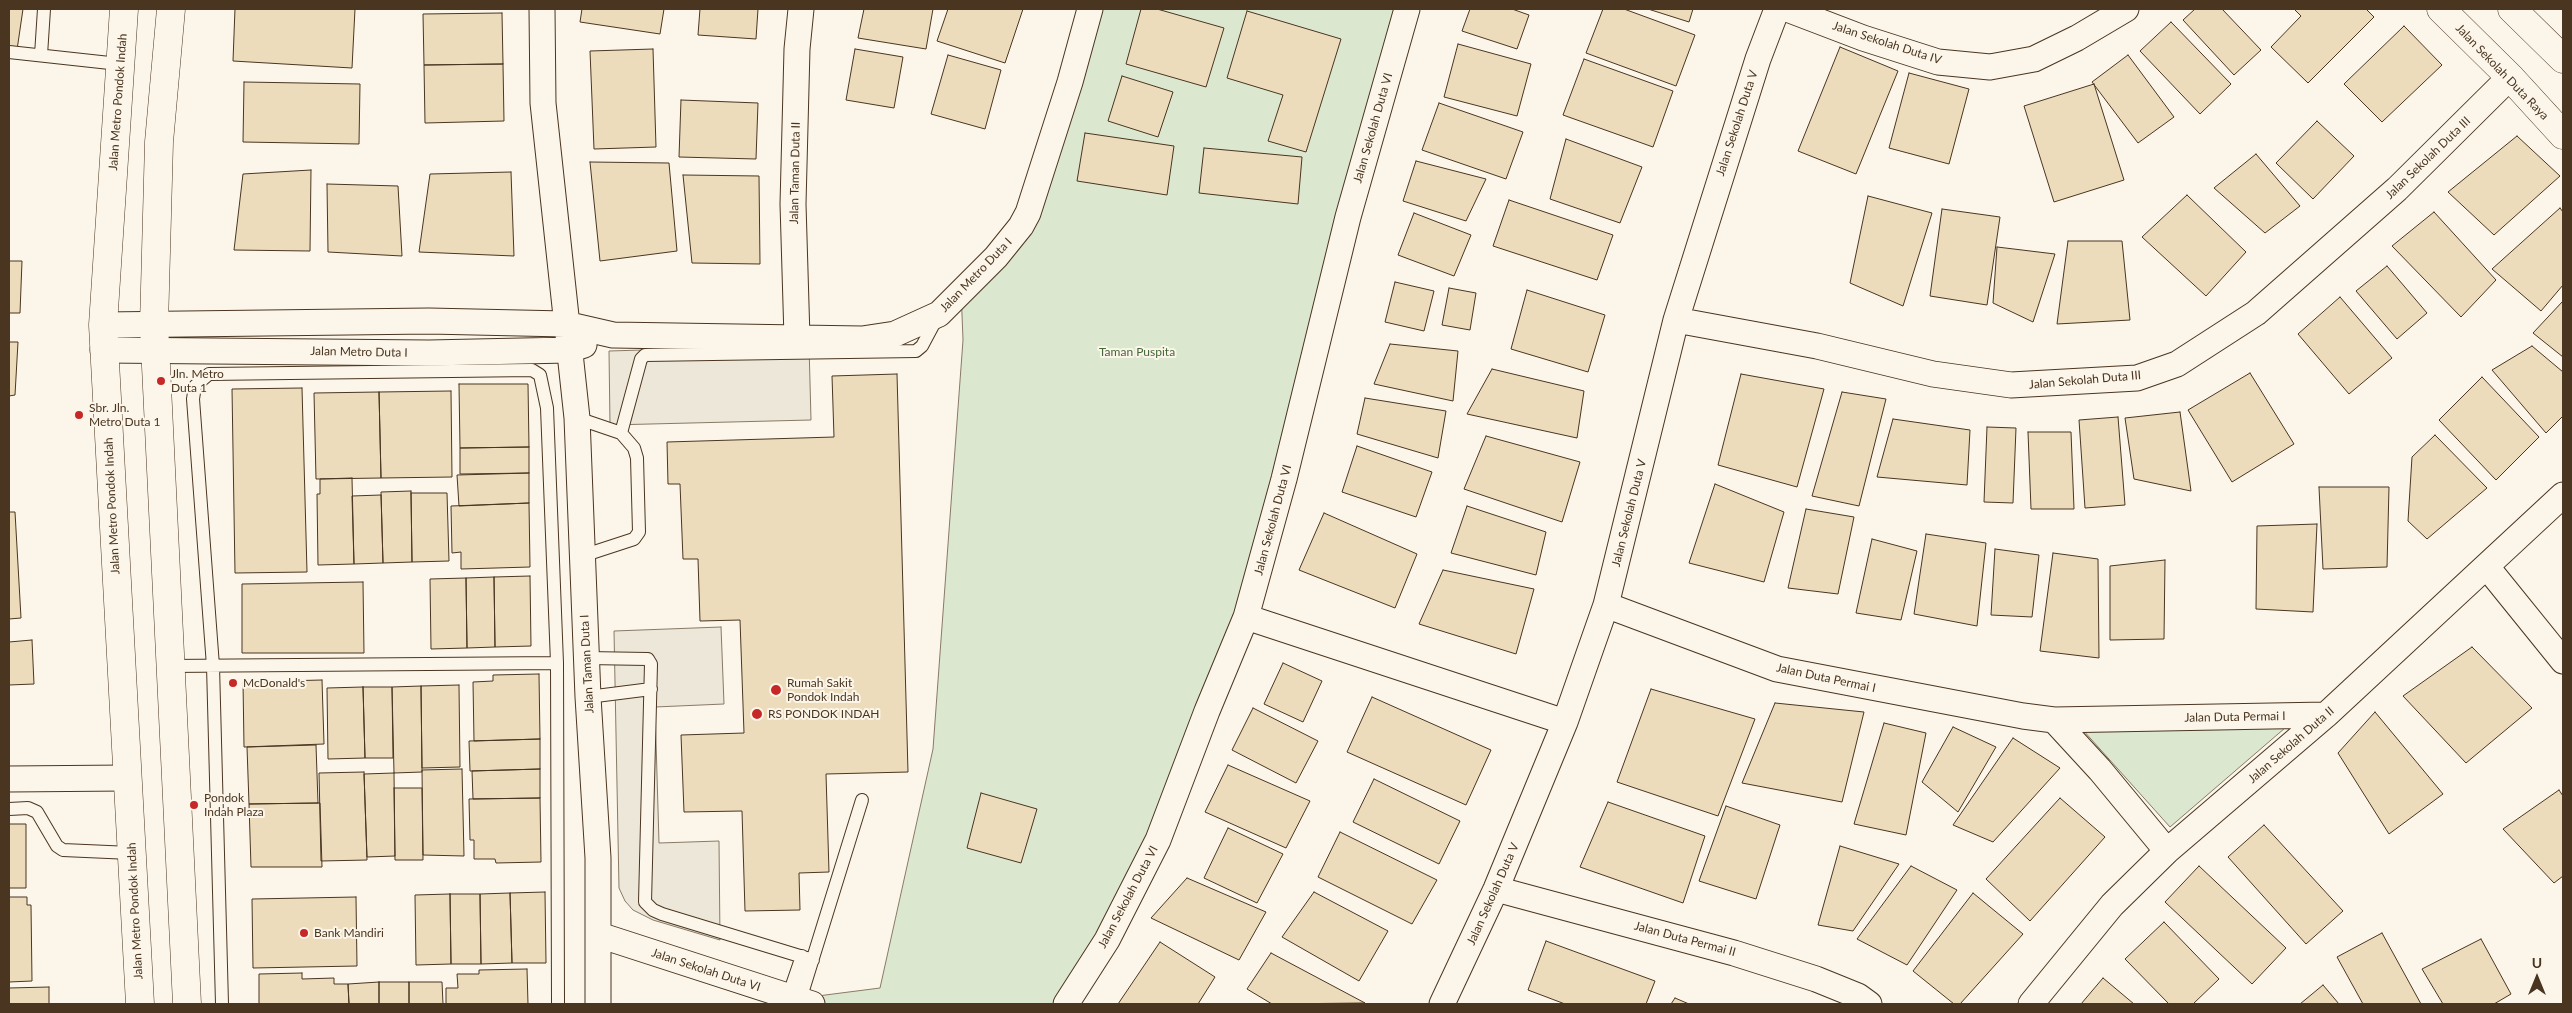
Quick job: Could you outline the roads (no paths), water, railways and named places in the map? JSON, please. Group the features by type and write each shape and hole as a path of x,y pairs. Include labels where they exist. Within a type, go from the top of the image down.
{"main road":[{"name":"Jalan Metro Pondok Indah","path":"124,9 103,337 140,1004"},
{"path":"172,9 159,142 154,337 187,1004"},
{"name":"Jalan Sekolah Duta Raya","path":"2441,9 2510,77 2563,135"},
{"path":"2512,9 2563,59"}],"street":[{"path":"542,9 543,103 565,324"},
{"name":"Jalan Taman Duta II","path":"797,338 793,204 797,48 801,9"},
{"name":"Jalan Metro Duta I","path":"103,337 154,337 309,321 565,324 613,335 862,339 895,334 939,314 996,257 1021,226 1028,213 1090,9"},
{"name":"Jalan Sekolah Duta VI","path":"1066,1004 1107,940 1158,840 1207,711 1246,617 1284,479 1348,217 1407,9"},
{"name":"Jalan Sekolah Duta V","path":"1442,1004 1496,889 1565,722 1606,606 1676,320 1755,68 1777,9"},
{"name":"Jalan Sekolah Duta IV","path":"1787,9 1863,38 1938,62 1990,67 2034,59 2077,38 2126,9"},
{"name":"Jalan Sekolah Duta III","path":"1676,320 1817,346 1933,374 2012,385 2137,378 2177,364 2256,313 2397,189 2510,77"},
{"path":"308,351 309,321"},
{"path":"429,321 429,362"},
{"name":"Jalan Taman Duta I","path":"565,324 577,418 588,697 598,858 600,934 598,1004"},
{"name":"Jalan Metro Duta I","path":"154,337 223,363 308,351 429,362 568,350 613,335"},
{"name":"Jalan Sekolah Duta II","path":"2031,1004 2112,906 2167,851 2326,715 2563,495"},
{"path":"2487,567 2563,661"},
{"name":"Jalan Duta Permai I","path":"1606,606 1777,669 2054,720 2326,715"},
{"path":"1246,617 1565,722"},
{"path":"2054,720 2100,770 2167,851"},
{"path":"9,779 126,778"},
{"name":"Jalan Duta Permai II","path":"1496,889 1734,953 1816,979 1858,996 1869,1004"},
{"name":"Jalan Sekolah Duta VI","path":"600,934 800,1000"}],"lane":[{"path":"41,55 44,9"},
{"path":"9,52 119,64"},
{"path":"621,433 641,359 645,355 916,351 922,346 939,314"},
{"path":"222,1004 214,666 193,399 195,386 223,363 429,362 532,370 540,375 547,408 557,663 558,1004"},
{"path":"577,418 621,433 634,448 637,458 638,532 634,539 582,556"},
{"path":"587,658 648,660 651,664 645,902 653,910 662,914 808,958"},
{"path":"169,666 557,663"},
{"path":"588,697 651,688"},
{"path":"800,1000 808,958 862,800"},
{"path":"9,808 28,808 37,812 57,846 63,850 131,853"}],"place":[{"name":"Jln. Metro Duta 1","path":"161,381"},
{"name":"Sbr. Jln. Metro Duta 1","path":"79,415"},
{"name":"McDonald's","path":"233,683"},
{"name":"Rumah Sakit Pondok Indah","path":"776,690"},
{"name":"RS PONDOK INDAH","path":"757,714"},
{"name":"Pondok Indah Plaza","path":"194,805"},
{"name":"Bank Mandiri","path":"304,933"}],"park label":[{"name":"Taman Puspita","path":"1137,352"}]}
